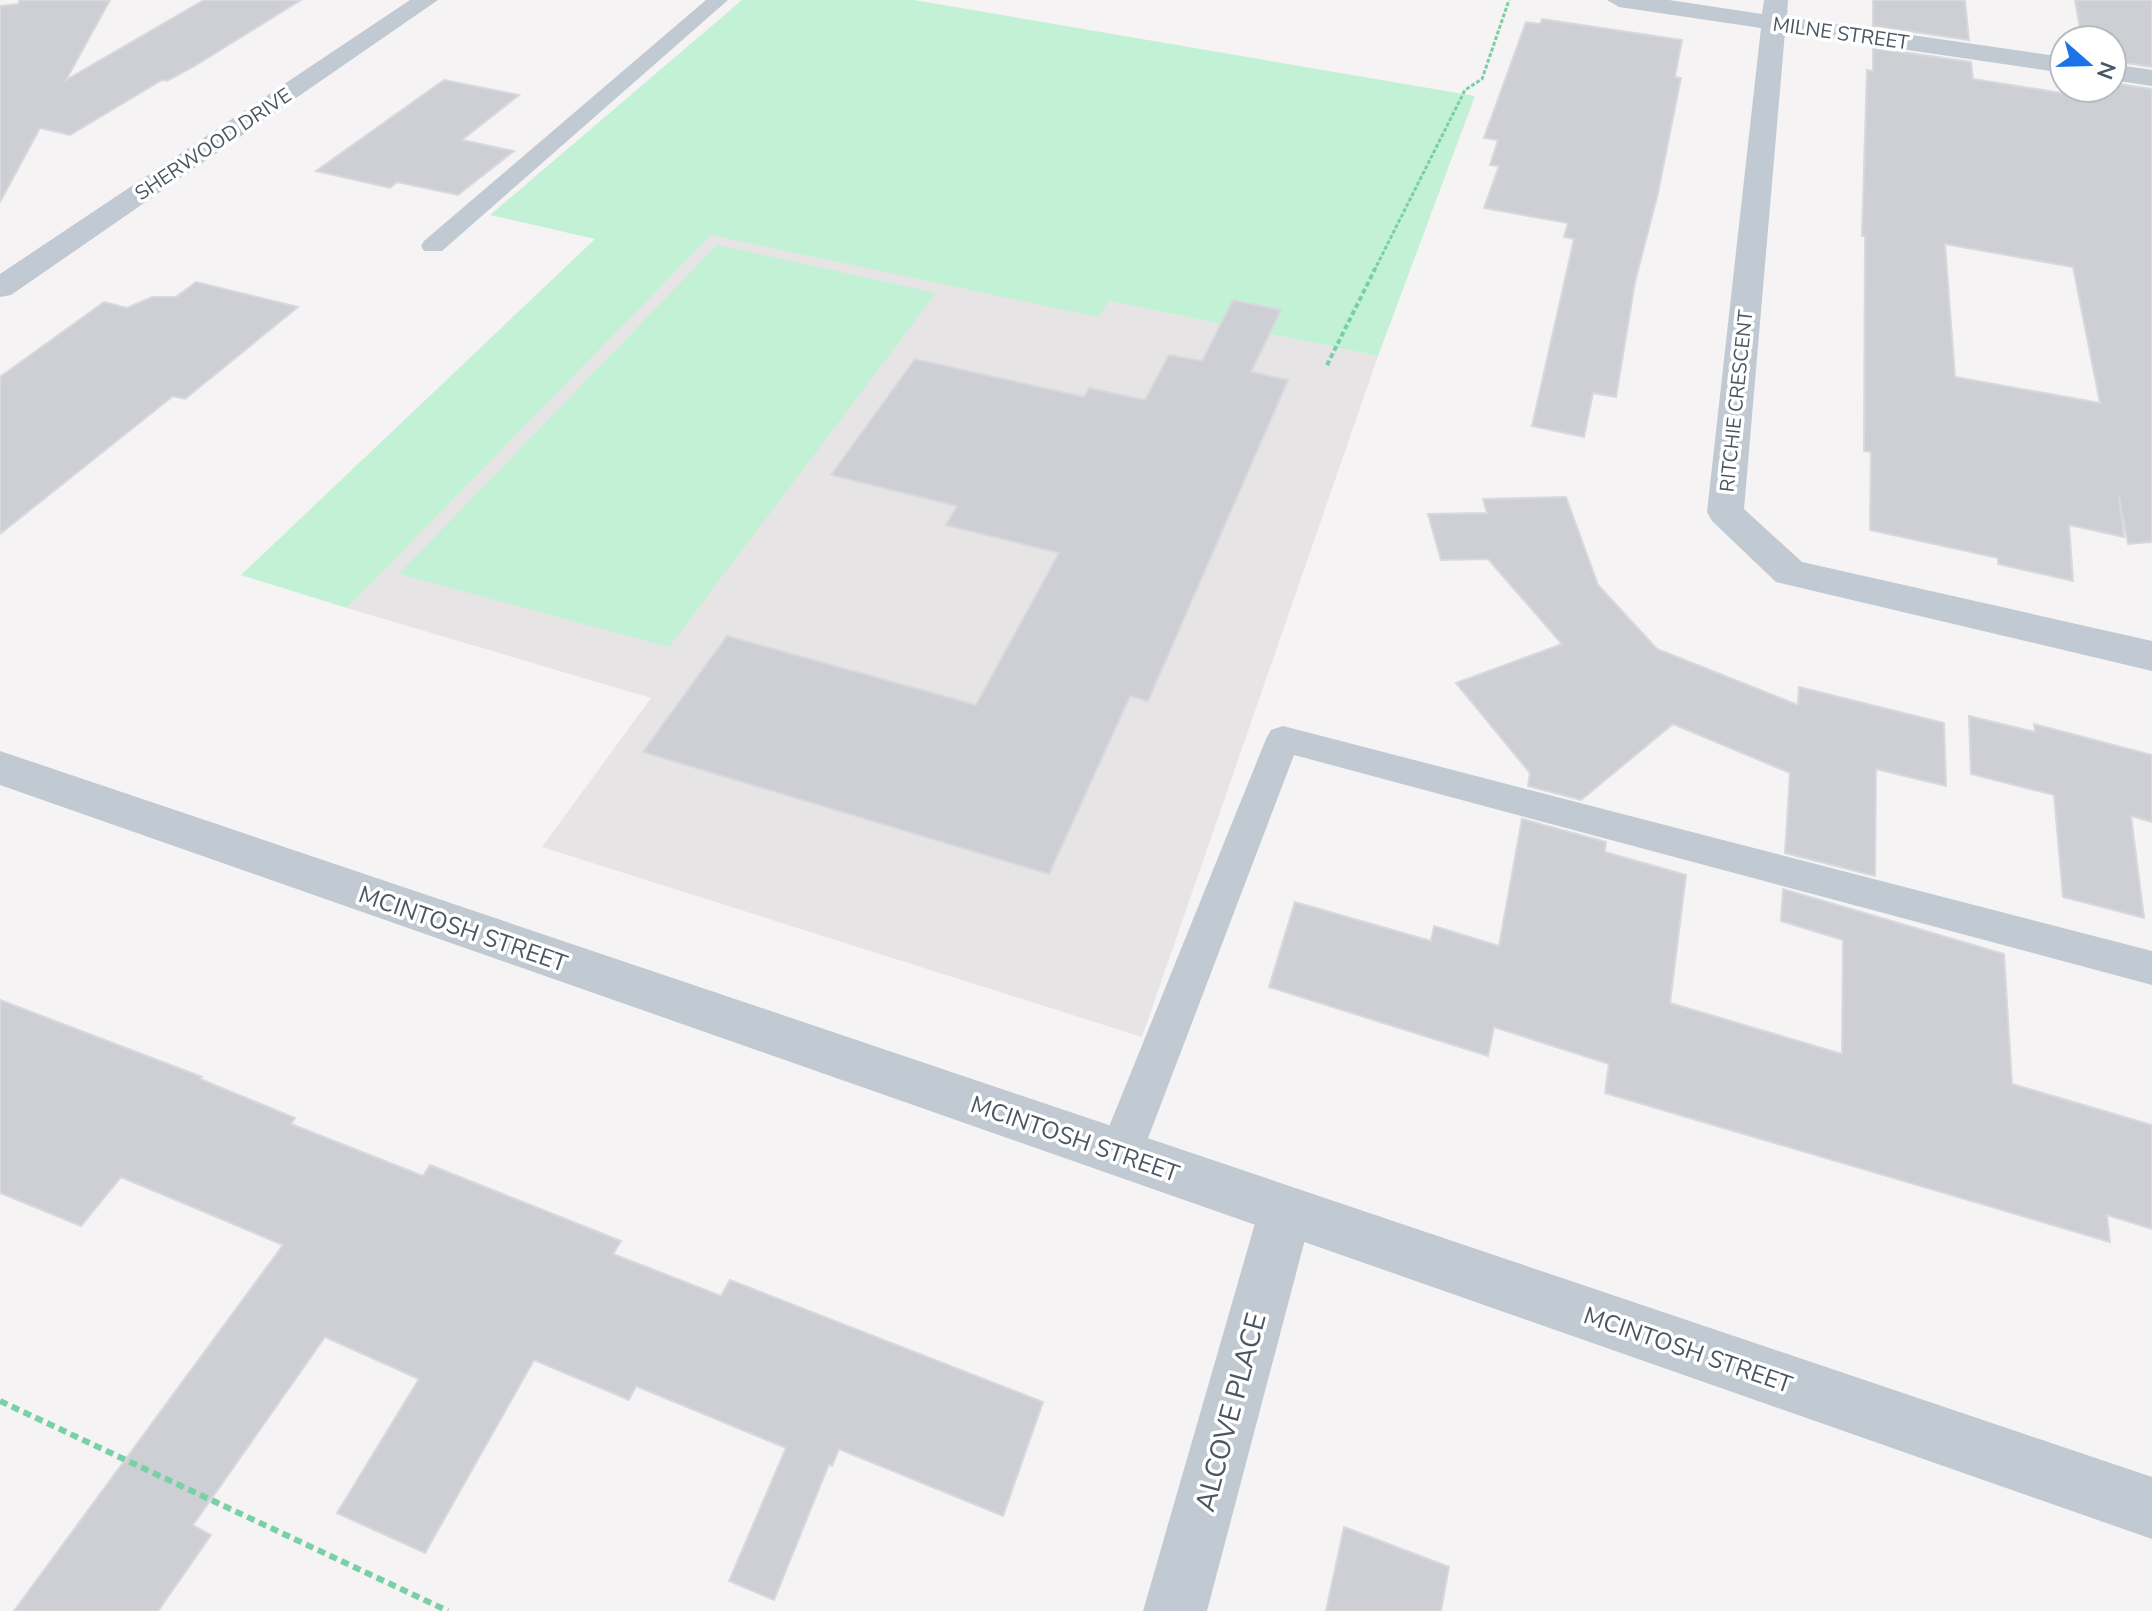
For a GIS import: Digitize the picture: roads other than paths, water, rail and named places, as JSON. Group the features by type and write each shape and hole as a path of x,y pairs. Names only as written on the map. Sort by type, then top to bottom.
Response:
{"street":[{"name":"SHERWOOD DRIVE","path":"0,288 426,0"},
{"name":"MILNE STREET","path":"1619,0 1774,12 2048,62"},
{"name":"RITCHIE CRESCENT","path":"1774,12 1725,512 1790,573 2152,656"},
{"path":"2128,74 2152,78"},
{"name":"MCINTOSH STREET","path":"0,768 1285,1213 2152,1508"},
{"name":"ALCOVE PLACE","path":"1175,1611 1285,1213"}],"lane":[{"path":"433,246 718,0"},
{"path":"1120,1154 1283,739 2152,968"}]}
